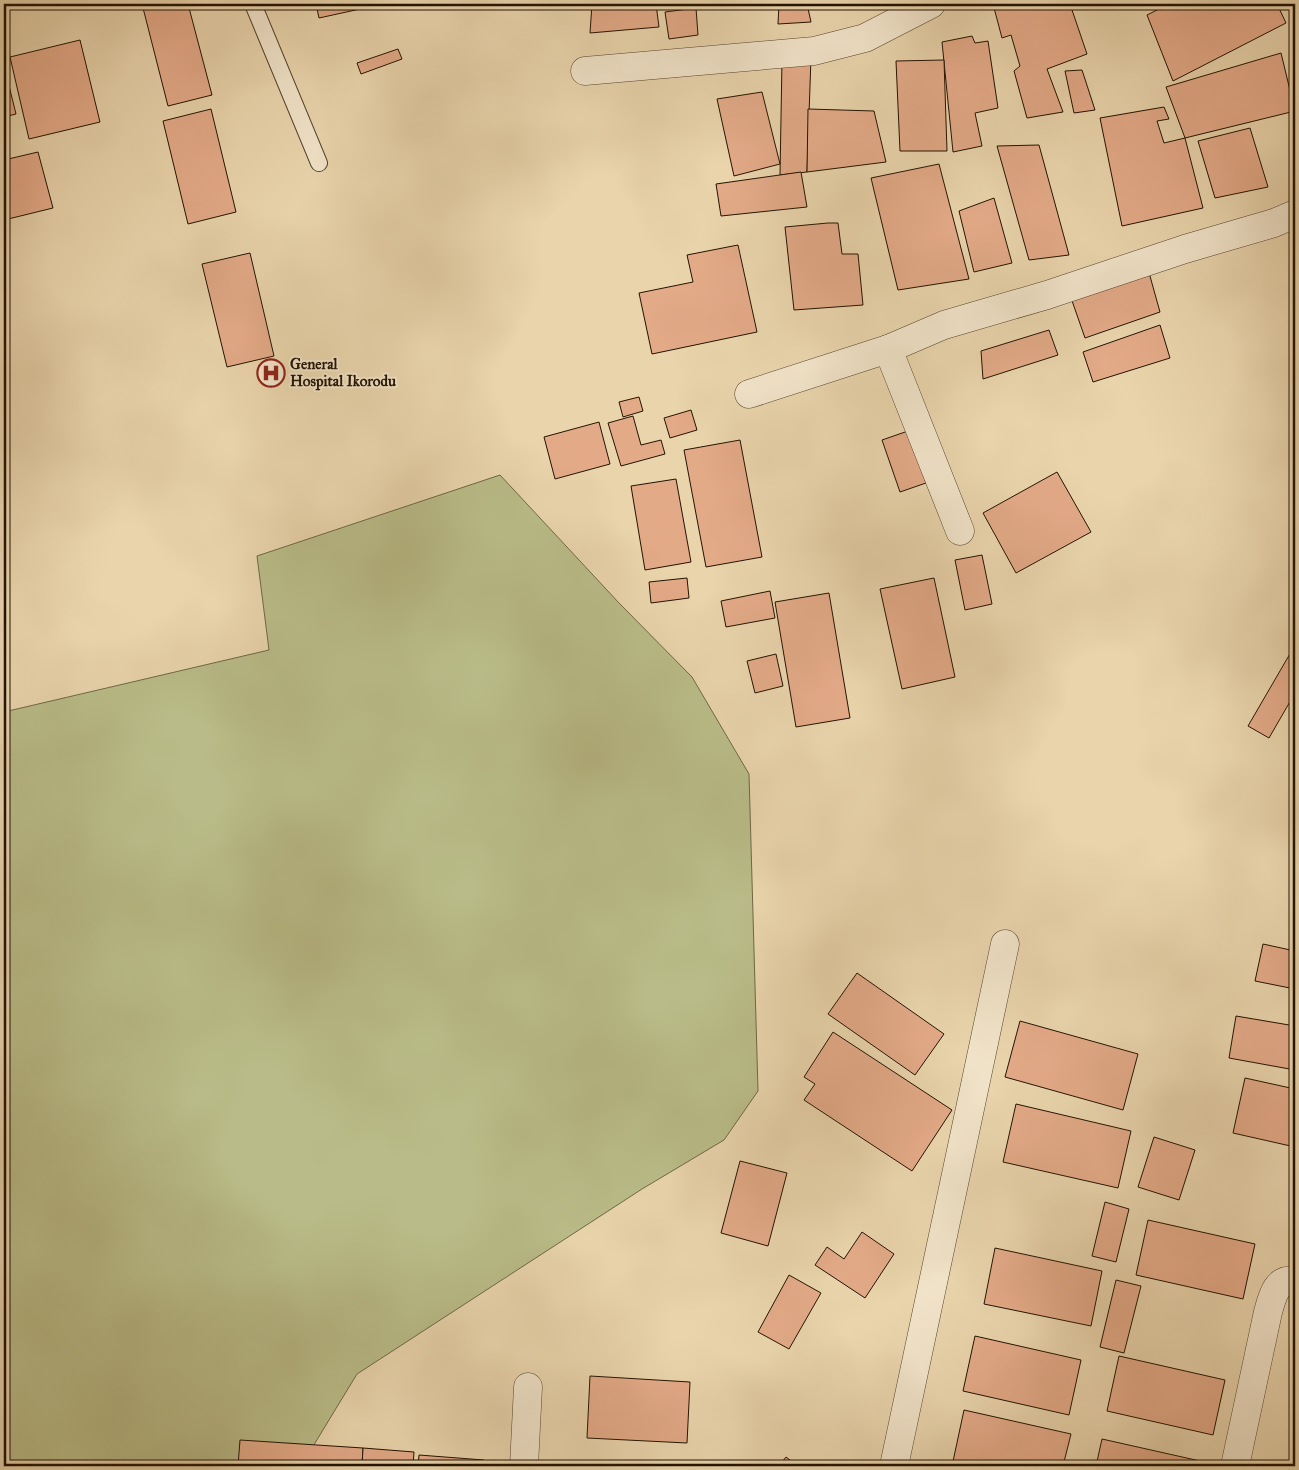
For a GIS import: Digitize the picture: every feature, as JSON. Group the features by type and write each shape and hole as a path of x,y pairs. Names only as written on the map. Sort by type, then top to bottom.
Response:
{"street":[{"path":"585,71 814,51 865,38 931,4"},
{"path":"749,394 888,349 944,325 1047,295 1274,223 1295,214"},
{"path":"888,349 960,531"},
{"path":"894,1466 1005,944"},
{"path":"1234,1466 1266,1321 1275,1290 1282,1283 1295,1281"},
{"path":"524,1466 528,1387"}],"lane":[{"path":"252,4 319,163"}],"green space":[{"path":"500,475 619,603 692,677 749,774 758,1091 724,1140 642,1189 357,1374 301,1466 4,1466 4,712 269,650 257,556"}],"building":[{"path":"142,4 188,4 212,95 168,106"},
{"path":"316,4 383,4 319,18"},
{"path":"592,4 656,4 659,27 590,33"},
{"path":"779,4 807,4 811,22 778,24"},
{"path":"993,4 1070,4 1087,54 1047,69 1063,112 1027,118 1014,71 1020,66 1011,35 1002,38"},
{"path":"1169,4 1277,4 1286,23 1173,81 1147,15"},
{"path":"696,8 698,35 669,39 665,12"},
{"path":"972,36 975,43 988,41 998,108 975,113 982,146 953,152 942,42"},
{"path":"80,40 100,122 29,139 10,57"},
{"path":"398,49 402,59 361,74 357,63"},
{"path":"1281,53 1295,111 1185,138 1166,87"},
{"path":"811,57 807,172 780,175 782,60"},
{"path":"944,60 947,151 900,151 896,61"},
{"path":"4,66 16,114 4,117"},
{"path":"1082,70 1095,110 1074,113 1065,71"},
{"path":"762,92 780,164 734,176 717,99"},
{"path":"1164,107 1169,119 1157,121 1164,143 1185,138 1203,208 1122,226 1100,118"},
{"path":"211,109 236,212 188,224 163,121"},
{"path":"808,109 874,111 886,162 807,172"},
{"path":"1250,128 1268,187 1215,198 1198,141"},
{"path":"1039,145 1069,255 1029,260 997,146"},
{"path":"38,152 53,208 4,220 4,160"},
{"path":"939,164 969,279 898,290 871,178"},
{"path":"801,172 807,207 721,216 716,184"},
{"path":"994,198 1012,263 974,272 959,211"},
{"path":"838,223 842,254 858,254 863,305 794,310 785,227"},
{"path":"738,245 757,332 652,354 639,293 693,282 687,255"},
{"path":"250,253 274,356 227,367 202,264"},
{"path":"1148,269 1160,312 1085,338 1070,295"},
{"path":"1160,325 1170,358 1093,382 1083,352"},
{"path":"1049,330 1058,355 983,379 981,351"},
{"path":"639,397 643,411 623,417 619,402"},
{"path":"691,410 697,430 670,438 664,418"},
{"path":"633,416 641,445 661,440 665,454 621,466 608,423"},
{"path":"599,422 610,464 555,479 544,437"},
{"path":"908,431 926,483 900,492 882,440"},
{"path":"740,440 762,557 706,567 684,450"},
{"path":"1057,472 1091,532 1016,573 983,513"},
{"path":"676,479 691,562 645,570 631,486"},
{"path":"982,555 992,604 965,610 955,560"},
{"path":"687,578 689,598 651,603 649,582"},
{"path":"934,578 955,677 902,689 880,589"},
{"path":"770,591 775,618 726,627 721,601"},
{"path":"829,593 850,718 796,727 775,602"},
{"path":"1291,652 1295,655 1295,693 1269,738 1248,726"},
{"path":"776,654 783,686 755,693 747,661"},
{"path":"1263,944 1295,951 1295,989 1255,981"},
{"path":"857,973 944,1034 915,1075 828,1014"},
{"path":"1236,1016 1295,1026 1295,1070 1229,1058"},
{"path":"1020,1021 1138,1054 1123,1110 1005,1077"},
{"path":"833,1032 952,1110 912,1171 804,1100 815,1084 804,1077"},
{"path":"1245,1078 1295,1089 1295,1147 1233,1133"},
{"path":"1016,1104 1131,1131 1118,1188 1003,1162"},
{"path":"1154,1137 1195,1150 1179,1200 1138,1187"},
{"path":"740,1161 787,1173 768,1246 721,1233"},
{"path":"1105,1202 1129,1209 1116,1262 1092,1256"},
{"path":"1148,1220 1255,1244 1243,1299 1136,1275"},
{"path":"862,1232 894,1254 865,1298 815,1265 827,1247 844,1259"},
{"path":"995,1248 1102,1271 1091,1326 984,1304"},
{"path":"789,1275 821,1293 789,1349 758,1332"},
{"path":"1116,1280 1141,1286 1124,1353 1100,1347"},
{"path":"975,1336 1081,1360 1069,1415 963,1391"},
{"path":"1119,1356 1225,1380 1213,1435 1107,1411"},
{"path":"590,1376 690,1382 687,1443 587,1438"},
{"path":"964,1410 1071,1434 1063,1466 952,1466"},
{"path":"1102,1439 1209,1463 1208,1466 1096,1466"},
{"path":"240,1440 363,1448 362,1466 238,1466"},
{"path":"363,1448 414,1452 413,1466 362,1466"},
{"path":"419,1455 484,1460 483,1466 418,1466"},
{"path":"786,1457 798,1466 779,1466"}],"place":[{"name":"General Hospital Ikorodu","path":"271,373"}]}
